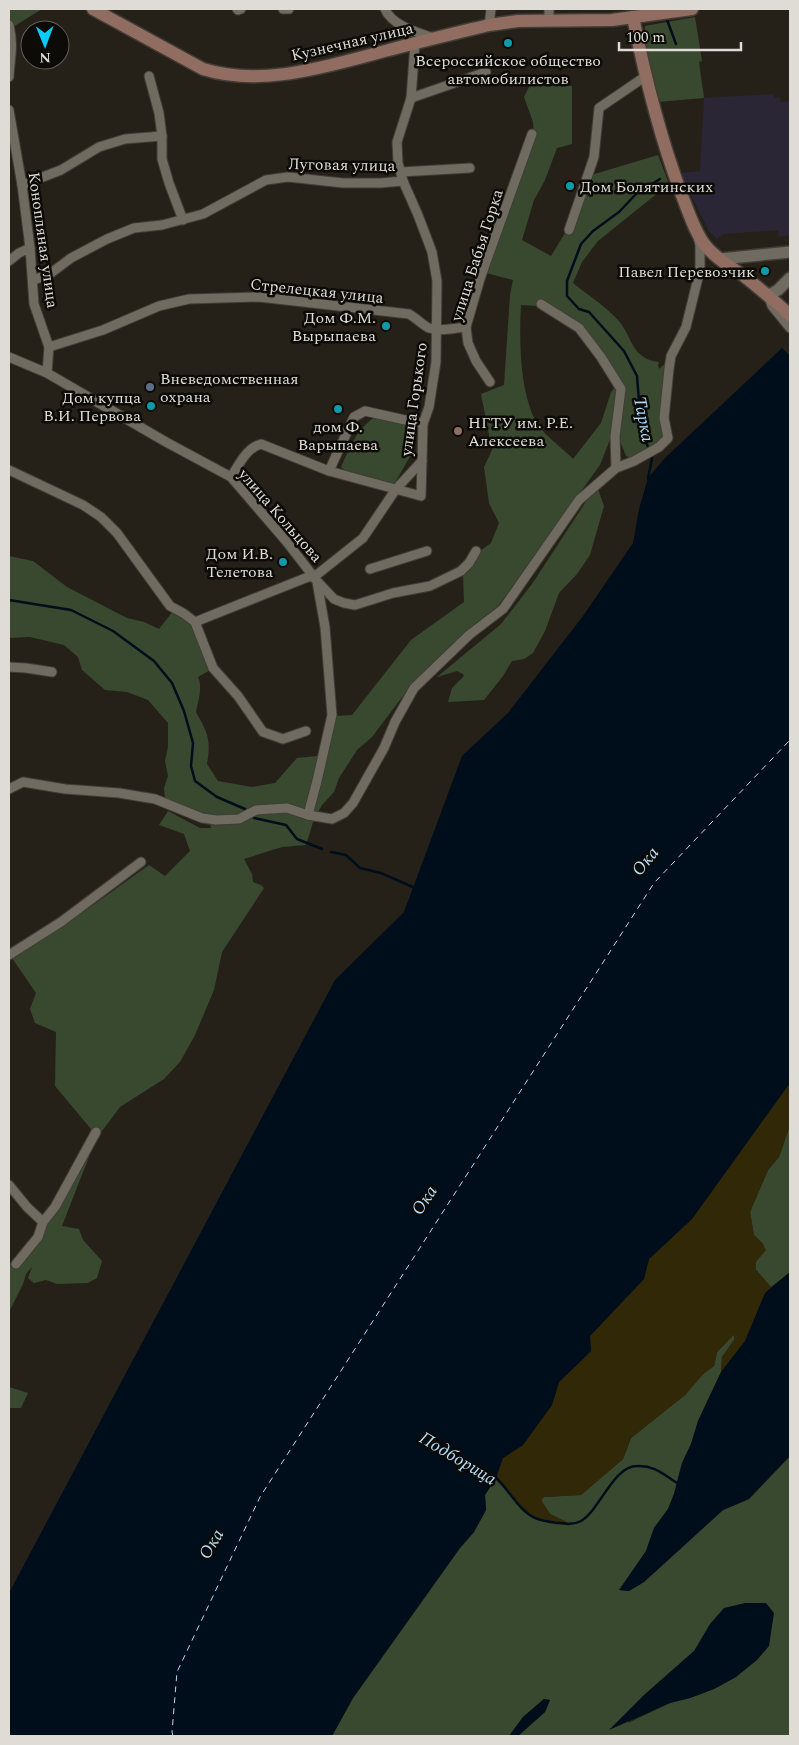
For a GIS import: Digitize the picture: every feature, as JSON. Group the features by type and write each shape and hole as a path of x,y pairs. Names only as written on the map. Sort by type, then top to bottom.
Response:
{"main road":[{"name":"Кузнечная улица","path":"93,9 203,69 222,75 241,77 304,70 489,25 549,14 612,20 692,9"},
{"path":"633,17 666,153 694,224 706,246 720,259 769,295 790,315"}],"street":[{"path":"237,9 241,9"},
{"path":"283,9 289,9"},
{"path":"385,9 394,21 434,38"},
{"path":"489,25 491,9"},
{"path":"9,25 12,39 9,77"},
{"name":"улица Горького","path":"316,579 363,538 396,489 422,460 423,424 434,379 436,362 437,281 432,252 402,176 398,162 397,142 411,98 415,43"},
{"path":"411,98 486,72"},
{"path":"149,76 159,113 162,159 182,220"},
{"path":"569,230 594,157 599,108 646,76"},
{"name":"Конопляная улица","path":"9,110 22,185 34,280 34,304 49,347 47,373"},
{"name":"улица Бабья Горка","path":"490,382 476,361 468,343 466,327 480,279 532,134"},
{"path":"22,185 61,170 99,147 125,139 162,136"},
{"name":"Луговая улица","path":"34,280 51,273 71,258 107,239 134,228 162,225 204,214 266,180 288,177 343,183 382,183 402,176 470,168"},
{"path":"9,789 23,782 65,789 119,793 155,799 202,818 216,820 239,819 256,810 287,808 308,815 332,819 344,813 353,803 384,748 395,722 414,688 469,635 503,609 579,500 616,468 659,447 668,438 664,418 671,356 686,328 700,270 700,244 694,224"},
{"path":"9,261 19,253 30,248"},
{"path":"720,259 790,252"},
{"path":"790,278 778,290 769,295 772,306 790,328"},
{"name":"Стрелецкая улица","path":"49,347 103,330 159,306 189,299 259,297 409,314 418,318 428,328 437,329"},
{"path":"541,304 579,328 601,357 621,389 615,436 616,468"},
{"path":"437,329 466,327"},
{"name":"улица Кольцова","path":"9,357 47,373 166,442 231,477 334,599 355,605 430,586 461,572 476,551"},
{"path":"329,471 354,417 365,410 423,424"},
{"path":"231,477 247,453 261,444 329,471 421,496 422,460"},
{"path":"9,470 83,505 118,532 170,606 195,622 213,668 238,696 263,732 283,739 306,731"},
{"path":"370,569 428,552"},
{"path":"195,622 308,577 316,579"},
{"name":"улица Кольцова","path":"308,815 318,781 332,715 326,627 316,579"},
{"path":"9,667 52,672"},
{"path":"9,955 61,922 141,862"},
{"path":"16,1264 38,1237 42,1222 55,1207 96,1132"},
{"path":"9,1185 42,1222"}],"shaded area":[{"path":"774,94 774,98 780,97 781,102 790,101 790,235 779,237 778,230 723,234 717,239 709,231 680,173 700,171 704,98"}],"green space":[{"path":"9,9 42,9 24,20 20,20 20,23 13,27 9,18"},
{"path":"695,17 702,61 699,62 704,98 658,102 646,55 645,26"},
{"path":"530,85 572,86 572,144 557,148 545,180 534,200 522,240 551,256 565,233 570,234 588,176 658,155 669,184 598,241 582,262 573,283 618,320 643,357 659,362 659,369 667,362 660,426 664,437 656,445 634,459 626,456 618,436 622,384 581,325 538,306 521,305 522,370 529,404 534,418 542,430 573,459 601,423 611,392 615,387 618,393 611,437 600,465 498,606 450,646 415,680 372,737 357,750 339,778 334,792 322,805 314,819 306,845 282,847 244,859 252,874 253,882 264,888 222,952 214,990 195,1035 180,1062 164,1079 120,1107 96,1139 62,1226 79,1229 83,1240 102,1261 97,1278 88,1283 57,1284 46,1280 34,1283 28,1278 32,1267 26,1274 9,1312 9,1264 41,1240 47,1225 96,1135 55,1086 56,1032 35,1023 30,1009 36,993 12,958 79,915 149,865 165,876 190,851 184,834 159,825 168,811 200,828 211,828 209,820 189,808 165,798 164,788 168,776 165,761 168,747 168,723 148,700 127,692 105,690 82,670 78,657 64,645 30,637 9,638 9,556 33,561 67,587 127,618 144,622 159,629 174,610 193,623 212,669 198,677 200,690 196,712 208,737 207,764 218,781 252,787 275,783 297,758 326,755 335,716 352,715 411,640 464,602 463,574 480,551 491,543 499,523 489,503 484,467 492,450 481,394 504,385 510,295 513,280 486,273 534,135 533,122 524,97"},
{"path":"375,417 404,421 412,453 393,486 353,477 341,467 363,427"},
{"path":"598,489 604,506 590,555 577,574 559,593 545,631 533,653 524,659 512,661 484,700 448,702 452,688 464,676 457,671 437,677 501,624 532,584 587,500"},
{"path":"790,1125 790,1272 771,1287 756,1270 756,1262 763,1244 754,1235 750,1212 768,1170 779,1157"},
{"path":"734,1334 734,1340 722,1357 721,1372 698,1421 691,1444 682,1463 668,1509 654,1528 646,1551 620,1590 629,1591 644,1582 723,1510 749,1499 790,1456 790,1736 518,1736 545,1712 550,1700 544,1699 523,1717 509,1736 332,1736 353,1698 460,1548 474,1532 486,1510 485,1495 496,1478 508,1489 524,1510 569,1524 550,1514 541,1500 544,1497 581,1495 623,1459 631,1438 685,1395 703,1374 714,1366 717,1352","holes":["694,1651 736,1677 714,1689 670,1703 628,1723 643,1696"]},
{"path":"9,1387 28,1393 21,1408 9,1408"}],"sand":[{"path":"790,1083 790,1125 779,1157 768,1170 750,1212 754,1235 766,1250 756,1262 756,1270 771,1287 765,1294 745,1341 721,1372 722,1357 734,1340 734,1335 717,1352 714,1366 703,1374 685,1395 631,1438 623,1459 581,1495 543,1497 541,1500 550,1514 571,1524 536,1518 524,1510 508,1489 496,1478 503,1458 523,1445 552,1405 559,1382 591,1352 590,1336 644,1279 649,1259 692,1219"}],"water":[{"name":"Ока","path":"782,348 790,356 790,1083 692,1219 649,1259 644,1279 590,1336 591,1351 559,1382 552,1405 523,1445 503,1458 496,1478 485,1495 486,1510 474,1532 460,1548 353,1698 332,1736 9,1736 9,1593 335,980 404,912 462,756 508,713 583,616 633,543 639,509 648,478 665,458"},
{"path":"790,1272 790,1456 749,1499 723,1510 644,1582 629,1591 619,1590 646,1551 654,1528 668,1509 682,1463 691,1444 698,1421 721,1372 745,1341 765,1293"},
{"path":"745,1603 766,1603 774,1613 769,1646 757,1660 736,1677 714,1689 670,1703 609,1730 643,1696 694,1651 710,1624 724,1608"},
{"path":"544,1699 550,1700 545,1712 518,1736 509,1736 523,1717"}],"waterway":[{"name":"Тарка","path":"666,17 676,44"},
{"name":"Тарка","path":"649,450 641,427 637,376 624,351 589,312 579,309 567,296 567,281 581,244 593,231 619,212 636,194 660,179"},
{"name":"Тарка","path":"649,480 651,455"},
{"path":"9,600 71,610 113,631 154,661 172,683 184,711 193,743 191,766 195,781 217,797 245,809"},
{"path":"254,818 286,825 297,839 322,849"},
{"path":"331,852 346,855 360,868 381,873 415,888"},
{"name":"Подборица","path":"495,1477 519,1505 535,1518 567,1524 581,1521 588,1515 614,1481 628,1468 637,1466 649,1467 679,1484"}],"ferry route":[{"path":"173,1736 177,1672 260,1497 654,883 790,740"}],"place":[{"name":"Всероссийское общество автомобилистов","path":"508,43"},
{"name":"Дом Болятинских","path":"570,186"},
{"name":"Павел Перевозчик","path":"765,271"},
{"name":"Дом Ф.М. Вырыпаева","path":"386,326"},
{"name":"Вневедомственная охрана","path":"150,387"},
{"name":"Дом купца В.И. Первова","path":"151,406"},
{"name":"дом Ф. Варыпаева","path":"338,409"},
{"name":"НГТУ им. Р.Е. Алексеева","path":"458,431"},
{"name":"Дом И.В. Телетова","path":"283,562"}]}
